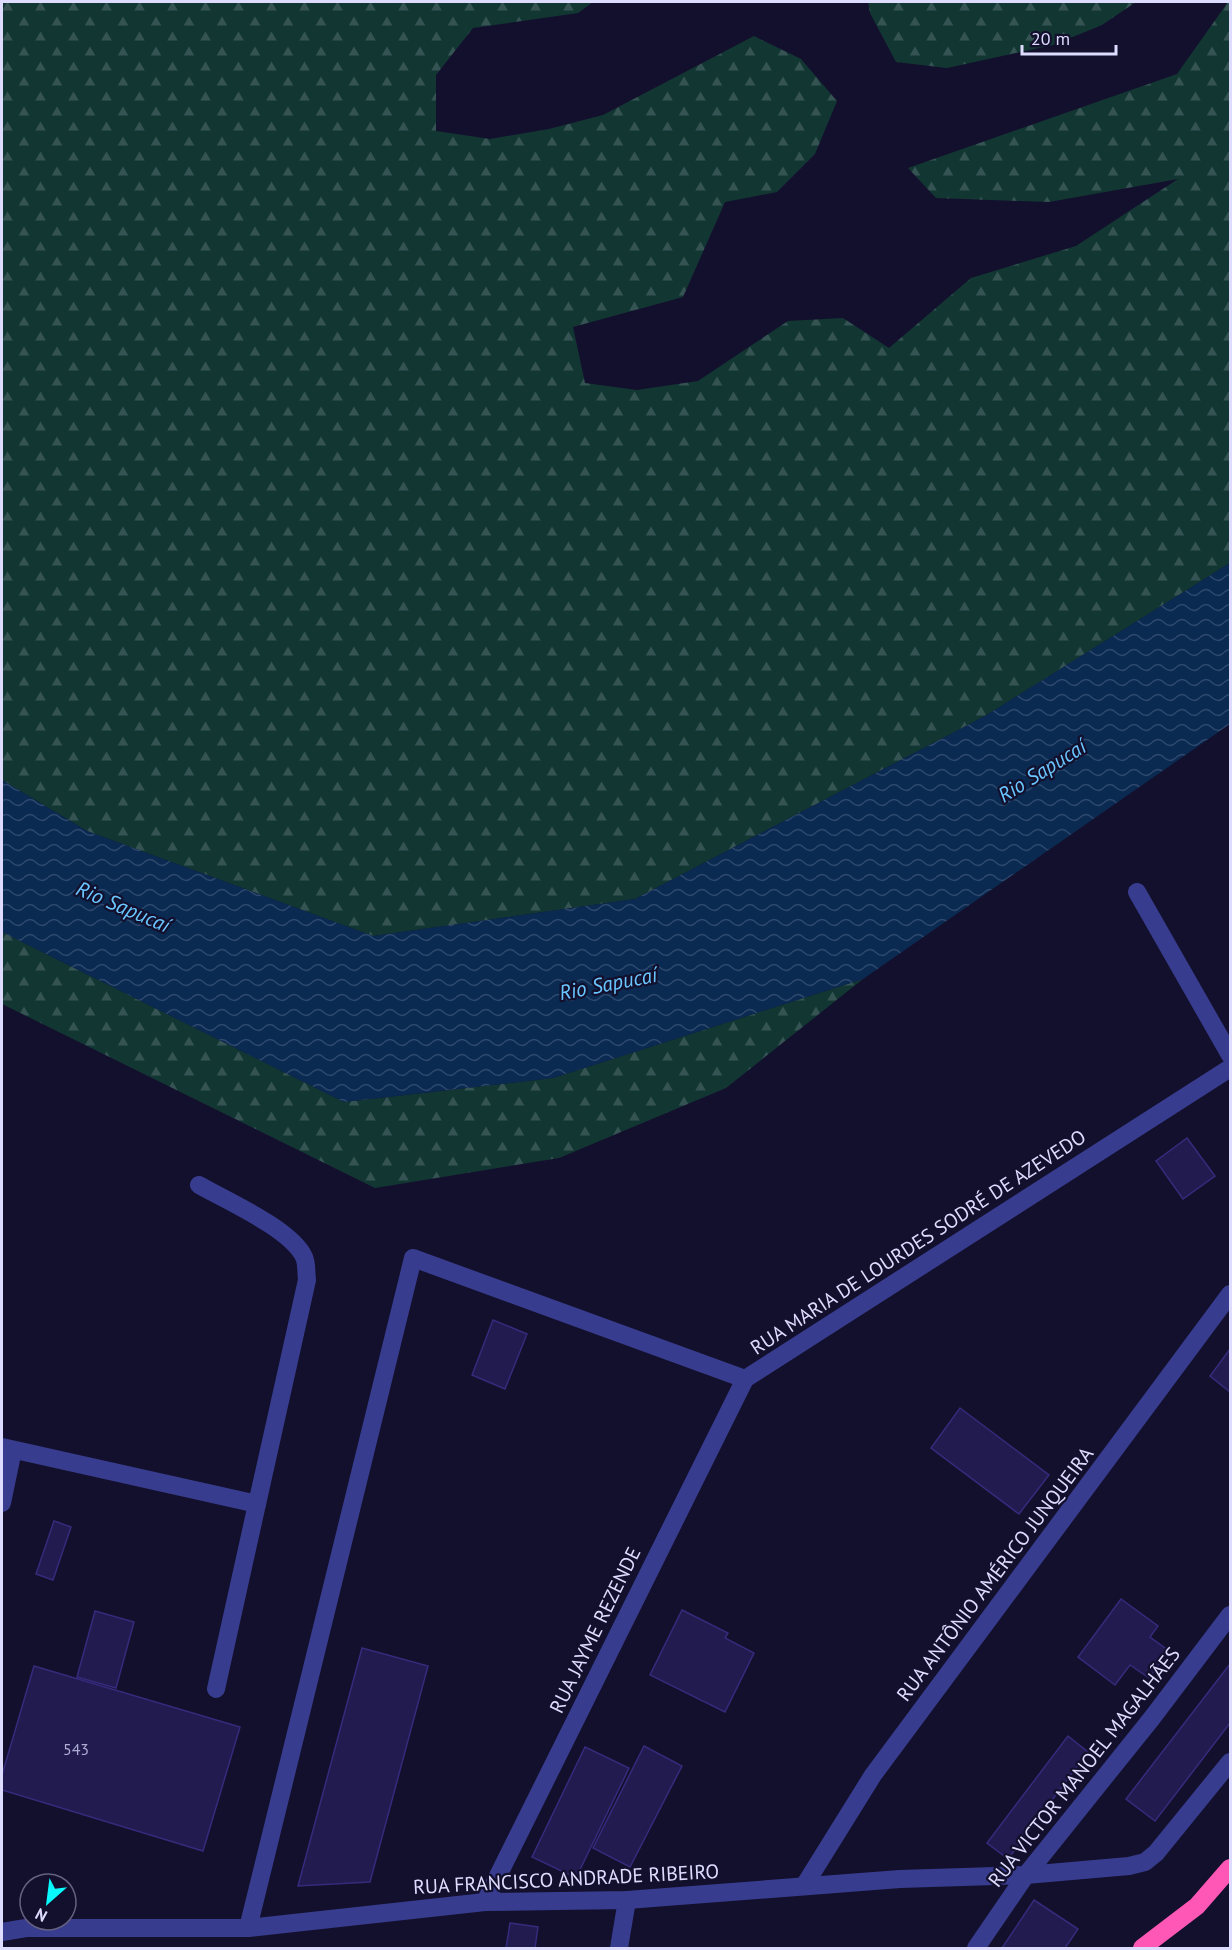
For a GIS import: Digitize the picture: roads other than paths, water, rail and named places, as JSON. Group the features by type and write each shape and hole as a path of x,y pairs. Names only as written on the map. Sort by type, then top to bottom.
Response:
{"highway":[{"path":"1163,1948 1230,1868"},
{"path":"1142,1948 1197,1905"}],"street":[{"path":"1137,892 1230,1055"},
{"name":"RUA MARIA DE LOURDES SODRÉ DE AZEVEDO","path":"248,1928 413,1258 746,1379 1230,1068"},
{"path":"199,1185 276,1229 295,1244 305,1258 307,1280 216,1689"},
{"name":"RUA ANTÔNIO AMÉRICO JUNQUEIRA","path":"804,1886 873,1775 1230,1294"},
{"name":"RUA JAYME REZENDE","path":"485,1902 746,1379"},
{"path":"2,1503 8,1448 257,1504"},
{"name":"RUA VICTOR MANOEL MAGALHÃES","path":"976,1948 1026,1875 1152,1718 1230,1615"},
{"name":"RUA FRANCISCO ANDRADE RIBEIRO","path":"2,1932 26,1928 248,1928 485,1902 627,1900 900,1879 1026,1875 1129,1866 1145,1862 1156,1853 1230,1762"},
{"path":"619,1948 627,1900"}],"water":[{"name":"Rio Sapucaí","path":"1230,563 1230,724 863,979 553,1078 344,1102 2,932 2,780 87,831 373,936 635,899 985,716"}]}
